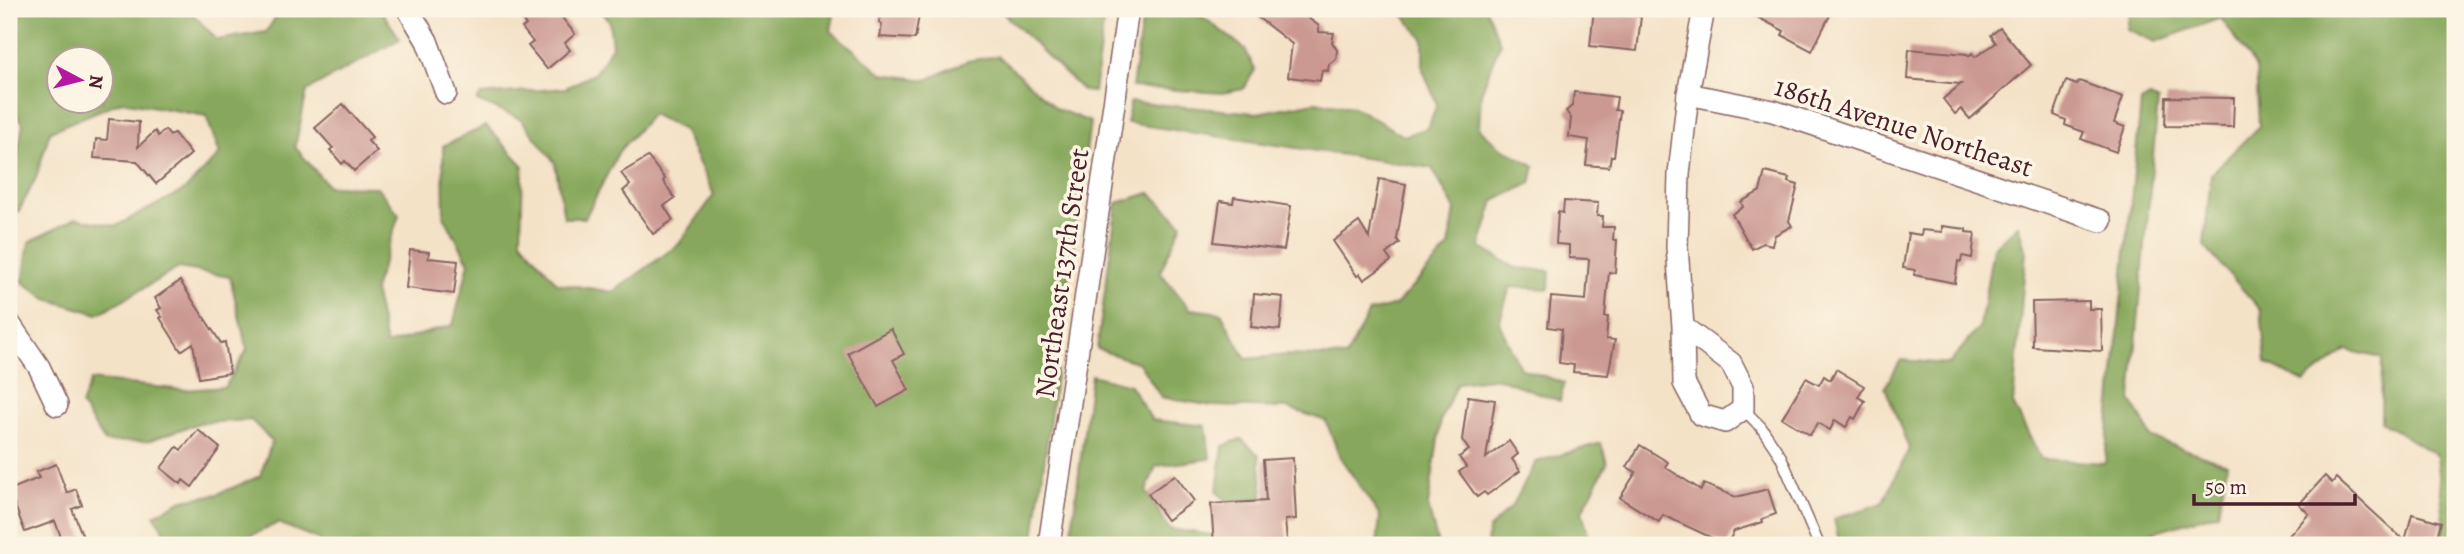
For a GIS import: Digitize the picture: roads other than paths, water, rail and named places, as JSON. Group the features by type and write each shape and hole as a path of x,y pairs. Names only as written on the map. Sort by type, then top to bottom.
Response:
{"street":[{"path":"408,9 427,41 446,93"},
{"name":"Northeast 137th Street","path":"1049,545 1128,9"},
{"path":"1683,327 1731,363 1743,387 1742,409 1725,422 1700,415 1684,383 1677,247 1679,174 1688,94 1704,9"},
{"name":"186th Avenue Northeast","path":"1688,94 1773,111 2101,221"},
{"path":"9,323 39,367 57,405"}],"lane":[{"path":"1742,409 1761,427 1781,457 1819,545"}]}
